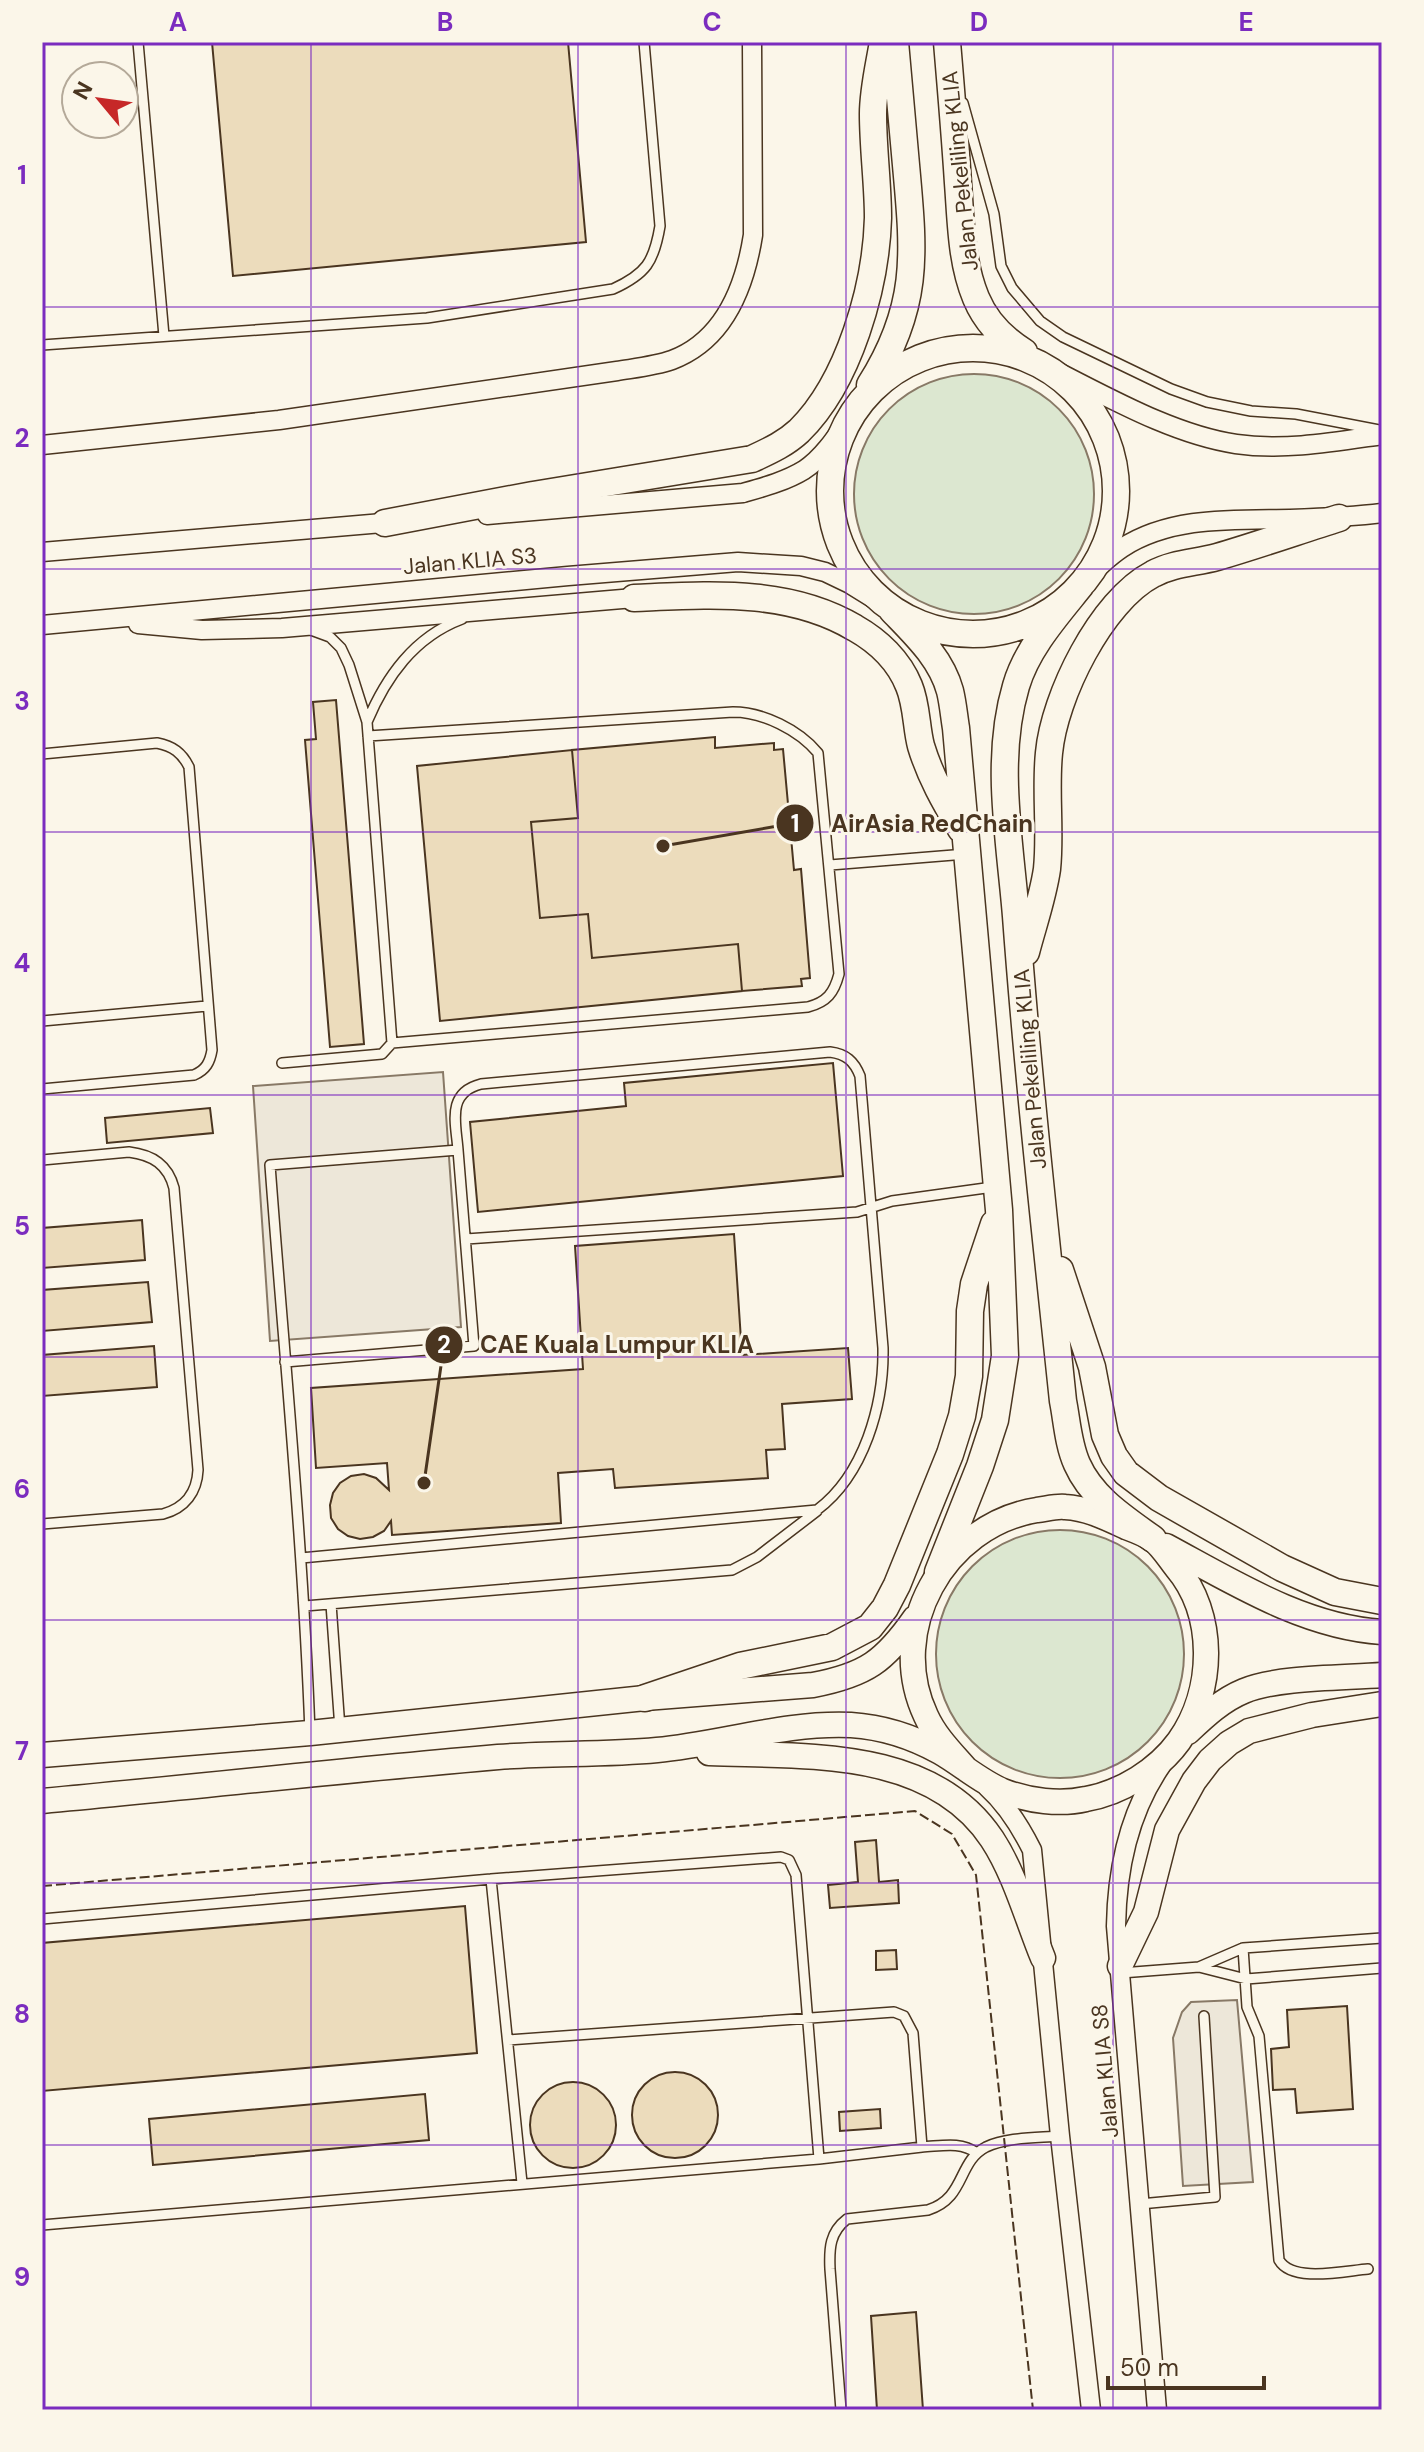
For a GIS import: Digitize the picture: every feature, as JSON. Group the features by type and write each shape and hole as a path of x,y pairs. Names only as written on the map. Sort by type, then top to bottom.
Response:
{"main road":[{"path":"385,523 752,459 775,449 798,432 816,410 846,357 869,288 878,217 873,112 883,42"},
{"name":"Jalan Pekeliling KLIA","path":"895,42 913,255 905,311 894,342 836,447 829,494 837,540 857,579 892,610 939,663 950,690 956,728 998,1198 1005,1323 1002,1385 995,1420 938,1572"},
{"name":"Jalan Pekeliling KLIA","path":"948,46 963,243 977,301 991,324 1011,344 1077,391 1101,425 1114,466 1115,508 1104,549 1081,585 1049,625 1017,684 1008,720 1005,779 1044,1221 1070,1440 1076,1463 1089,1485 1106,1505 1153,1539"},
{"name":"Jalan Pekeliling KLIA","path":"858,405 891,373 911,361 944,350 978,347 1012,352 1044,365"},
{"path":"1020,976 1046,874 1049,754 1055,719 1080,659 1101,625 1124,598 1150,575 1339,518"},
{"name":"Jalan Pekeliling KLIA","path":"892,610 929,628 970,635 1012,629 1050,612 1081,585"},
{"path":"634,598 713,595 782,601 820,610 864,633 882,647 909,686 930,772 965,845"},
{"path":"645,1698 740,1666 832,1647 870,1627 885,1608 950,1454 962,1416 969,1376 970,1311 974,1284 998,1198"},
{"path":"1044,1221 1092,1367 1105,1435 1126,1473 1159,1498 1282,1568 1335,1592 1382,1601"}],"street":[{"path":"42,445 279,420 629,369 669,361 686,354 720,325 730,310 751,252 754,129 752,42"},
{"path":"1044,365 1168,424 1235,444 1307,445 1382,433"},
{"name":"Jalan KLIA S3","path":"42,552 743,493 778,483 806,469 829,446 858,405"},
{"path":"1081,585 1124,546 1156,532 1191,523 1339,518 1382,513"},
{"name":"Jalan KLIA S3","path":"42,625 738,562 801,566 825,572 892,610"},
{"path":"90,620 202,630 282,628 634,598"},
{"name":"Jalan Pekeliling KLIA","path":"1382,1632 1306,1616 1098,1513 1063,1506 1015,1514 971,1537 938,1572 919,1613 913,1652 917,1691 927,1718 945,1746 965,1768 1002,1791 1043,1802 1086,1800 1126,1786 1150,1770 1223,1702 1245,1690 1275,1684 1382,1675"},
{"name":"Jalan Pekeliling KLIA","path":"1153,1539 1190,1583 1204,1621 1206,1671 1196,1708 1179,1741"},
{"path":"42,1755 813,1685 837,1681 876,1663 896,1646 919,1613"},
{"path":"1120,1969 1146,1912 1167,1830 1194,1781 1210,1760 1249,1731 1312,1715 1382,1704"},
{"path":"657,1750 808,1726 853,1725 887,1730 913,1739 965,1768 1000,1799 1019,1824 1032,1850 1091,2410"},
{"name":"Jalan KLIA S8","path":"1157,2410 1116,1926 1117,1887 1138,1805 1179,1741"},
{"path":"42,1801 503,1757 657,1750 844,1759 904,1773 933,1786 958,1802 975,1818 992,1839 1006,1866 1043,1958"}],"lane":[{"path":"138,42 164,336"},
{"path":"42,345 427,318 613,289 634,280 649,265 657,246 660,226 644,42"},
{"path":"948,46 994,214 1001,266 1012,288 1040,321 1076,343 1171,389 1207,402 1251,411 1296,414 1382,433"},
{"path":"367,722 390,675 428,637 447,625 497,609"},
{"path":"282,628 316,631 330,637 341,648 367,722 392,1043"},
{"path":"282,1063 382,1054 392,1043 793,1008 820,1004 830,997 836,987 839,974 818,753 800,736 750,712 368,736"},
{"path":"42,754 157,743 173,748 185,758 189,767 212,1050 211,1060 194,1075 42,1089"},
{"path":"830,865 965,845"},
{"path":"42,1021 207,1006"},
{"path":"285,1362 474,1346 455,1111 457,1102 471,1087 830,1052 841,1053 850,1059 860,1076 884,1366 869,1433 839,1489 757,1557 732,1570 305,1606"},
{"path":"310,1733 305,1606 270,1165 458,1150"},
{"path":"42,1160 129,1152 155,1159 165,1166 171,1176 198,1470 192,1493 174,1511 42,1524"},
{"path":"466,1239 857,1212 892,1201 998,1198"},
{"path":"301,1558 817,1510"},
{"path":"331,1604 341,1729"},
{"path":"42,1919 781,1857 789,1860 796,1875 819,2159"},
{"path":"491,1879 522,2183"},
{"path":"1199,1967 1243,1948 1382,1938"},
{"path":"1243,1948 1247,2007 1259,2036 1279,2260 1283,2267 1300,2274 1368,2269"},
{"path":"1120,1969 1199,1967 1246,1979 1382,1968"},
{"path":"508,2040 885,2011 904,2016 913,2033 922,2147"},
{"path":"1140,2204 1215,2197 1204,2016"},
{"path":"841,2410 829,2246 838,2226 847,2219 928,2210 939,2206 949,2199 977,2153 987,2147 1005,2141 1060,2136"},
{"path":"42,2225 819,2159 922,2147 959,2145 968,2146 977,2153"}],"green space":[{"path":"974,374 1020,383 1059,409 1085,448 1094,494 1085,540 1059,579 1020,605 974,614 928,605 889,579 863,540 854,494 863,448 889,409 928,383"},
{"path":"1060,1530 1084,1532 1108,1539 1148,1566 1175,1606 1182,1630 1182,1678 1175,1702 1148,1742 1108,1769 1084,1776 1060,1778 1036,1776 1012,1769 972,1742 945,1702 938,1678 936,1654 938,1630 945,1606 972,1566 1012,1539 1036,1532"}],"shaded area":[{"path":"443,1072 461,1327 270,1341 253,1086"},
{"path":"1237,2000 1253,2182 1183,2186 1173,2038 1182,2012 1191,2002"}],"building":[{"path":"212,42 568,42 586,242 233,276"},
{"path":"336,700 364,1044 330,1047 305,740 316,739 313,702"},
{"path":"715,737 715,748 774,743 774,750 783,749 794,870 801,869 810,978 801,979 802,986 742,991 738,944 592,958 588,914 540,918 531,822 578,818 572,750"},
{"path":"572,750 578,818 531,822 540,918 588,914 592,958 738,944 742,991 440,1021 417,766"},
{"path":"833,1063 843,1176 478,1212 470,1122 626,1106 624,1083"},
{"path":"210,1108 213,1133 107,1143 105,1118"},
{"path":"142,1220 145,1260 42,1268 42,1228"},
{"path":"734,1234 742,1355 848,1348 852,1399 782,1404 785,1449 766,1450 768,1478 615,1488 613,1469 558,1473 561,1523 392,1535 391,1521 384,1531 360,1539 338,1529 331,1518 330,1505 340,1483 351,1476 364,1474 376,1478 389,1490 387,1463 316,1468 311,1388 583,1369 575,1246"},
{"path":"148,1282 152,1322 42,1331 42,1290"},
{"path":"154,1346 157,1387 42,1396 42,1355"},
{"path":"876,1840 879,1882 898,1880 899,1903 830,1908 828,1885 858,1882 855,1842"},
{"path":"465,1906 477,2053 42,2091 42,1943"},
{"path":"896,1950 897,1969 876,1970 876,1951"},
{"path":"1347,2006 1353,2109 1297,2113 1295,2089 1273,2090 1271,2049 1289,2047 1287,2010"},
{"path":"675,2072 691,2076 705,2085 714,2099 718,2115 714,2131 705,2145 691,2154 675,2158 659,2154 645,2145 636,2131 632,2115 636,2099 645,2085 659,2076"},
{"path":"573,2082 589,2086 603,2095 612,2109 616,2125 612,2141 603,2155 589,2164 573,2168 557,2164 543,2155 534,2141 530,2125 534,2109 543,2095 557,2086"},
{"path":"425,2094 429,2140 153,2165 149,2119"},
{"path":"880,2109 881,2128 840,2131 839,2112"},
{"path":"916,2312 923,2410 877,2410 871,2316"}],"fence":[{"path":"42,1886 915,1811 952,1834 976,1875 1033,2410"}],"place":[{"name":"AirAsia RedChain","path":"663,846"},
{"name":"CAE Kuala Lumpur KLIA","path":"424,1483"}]}
